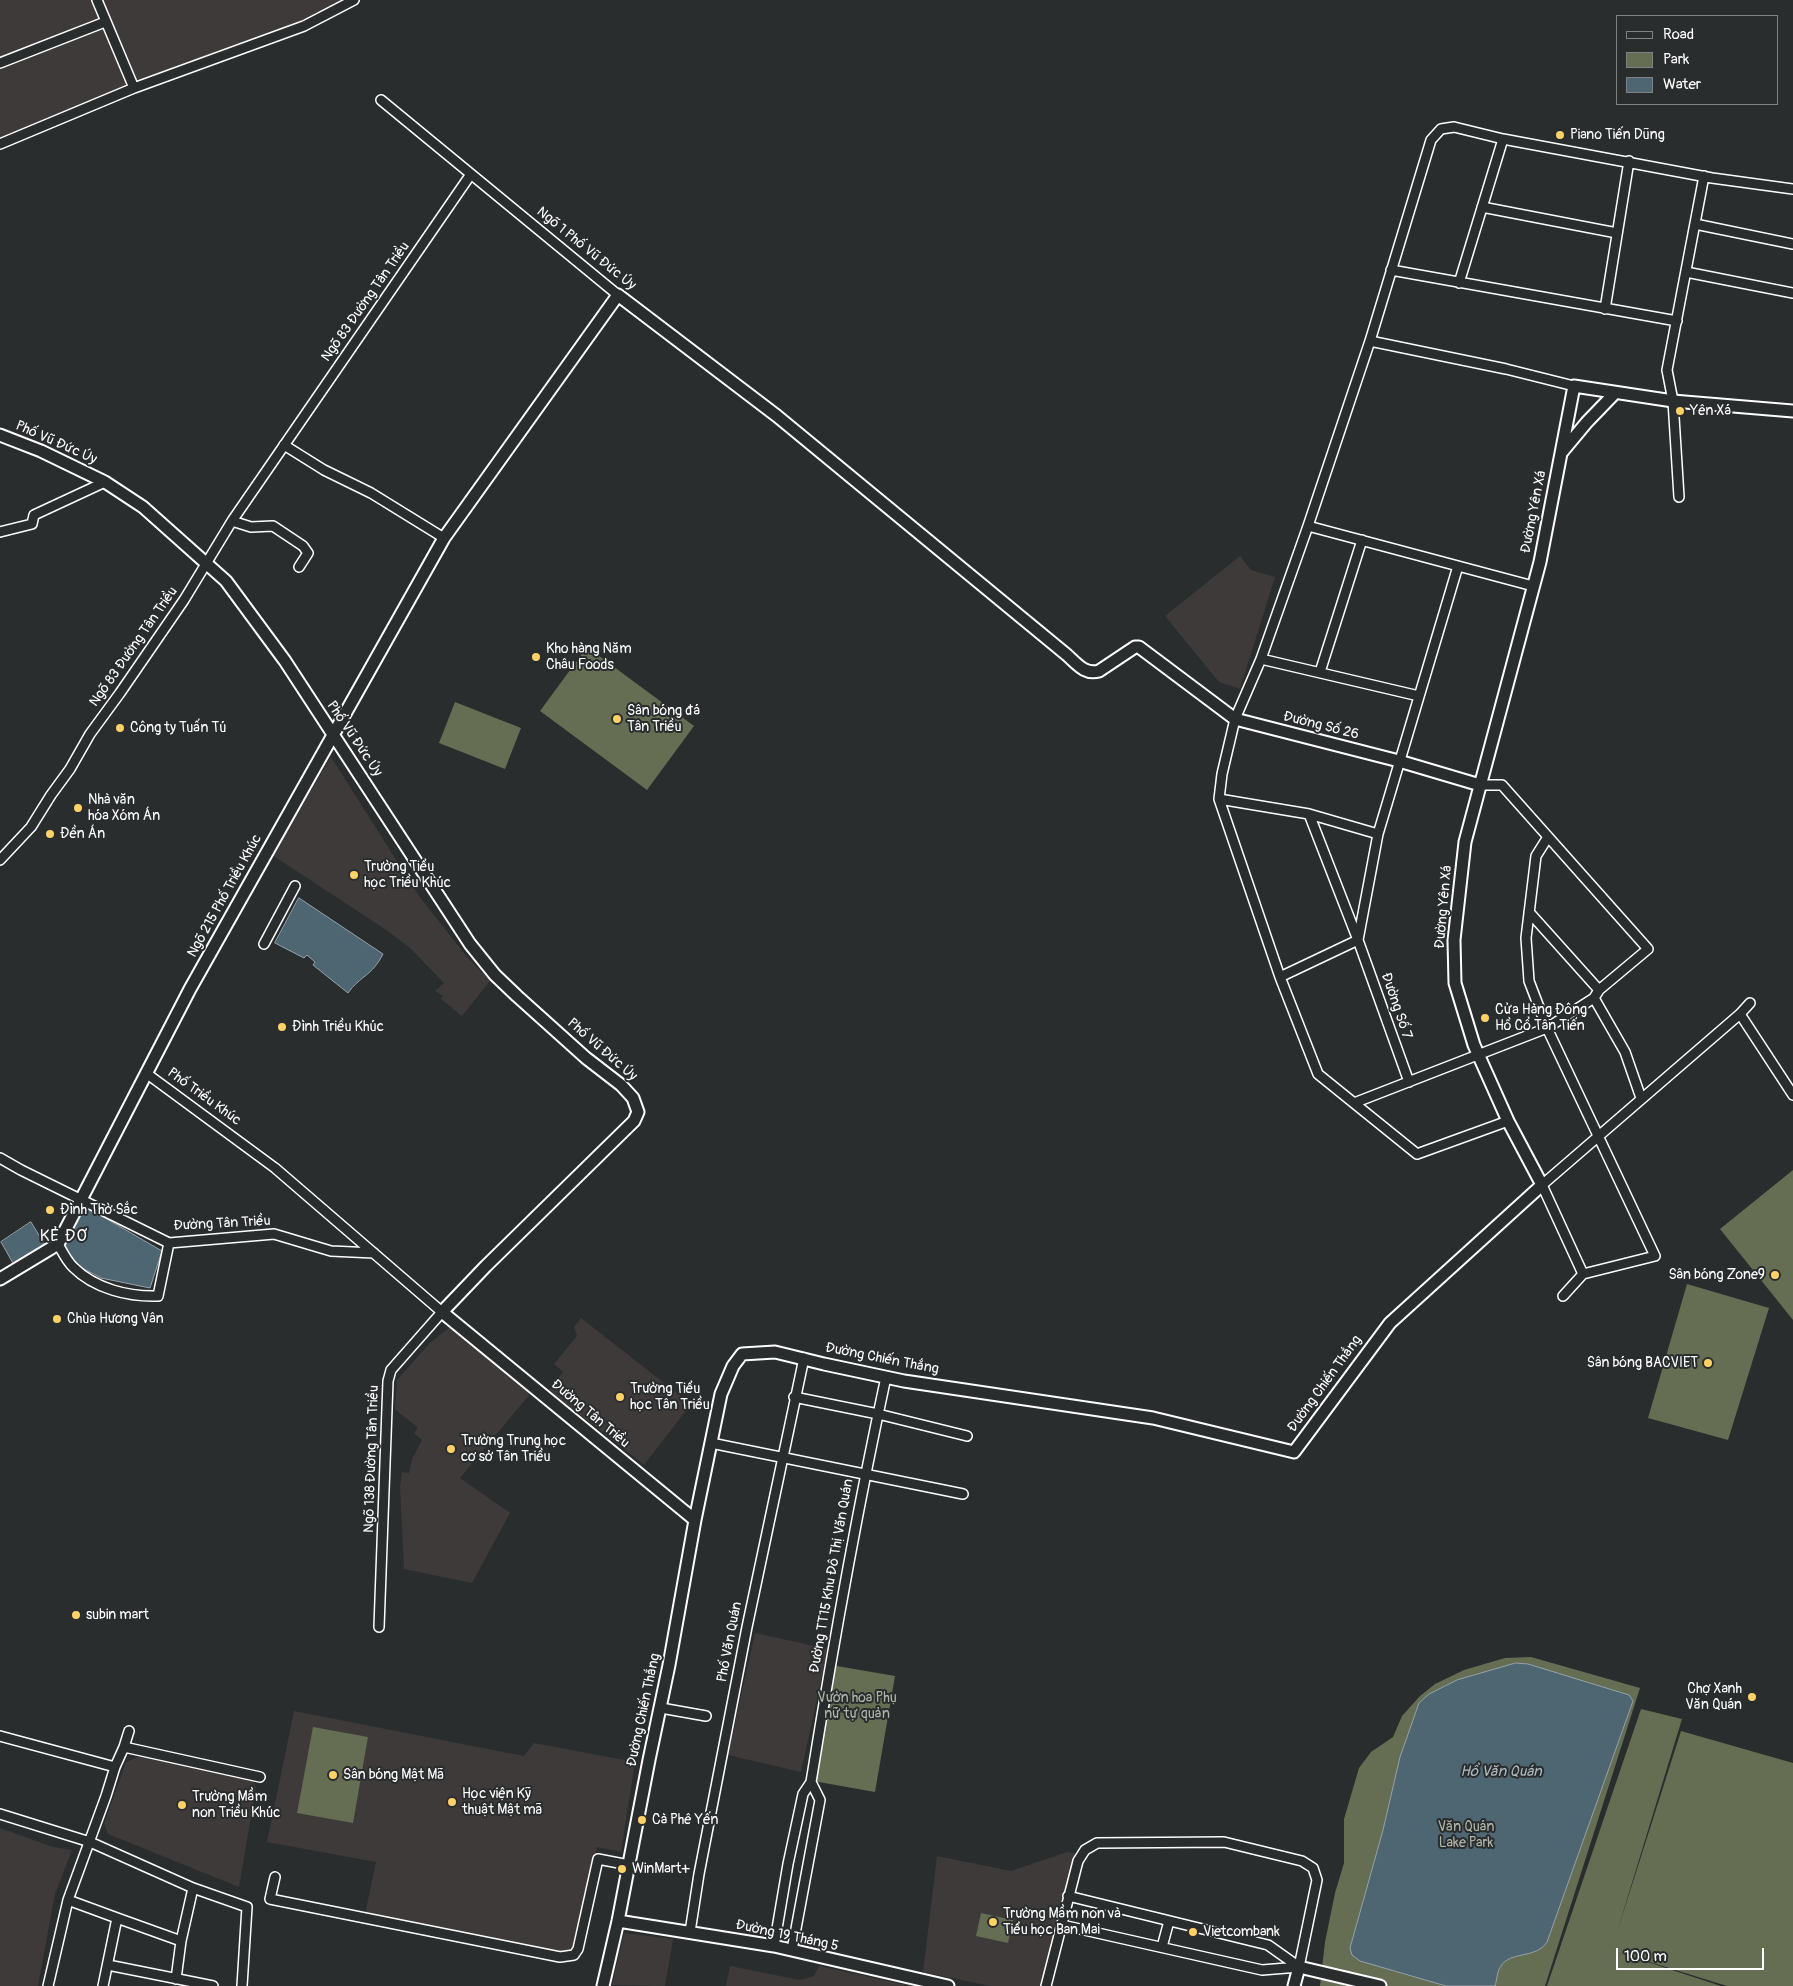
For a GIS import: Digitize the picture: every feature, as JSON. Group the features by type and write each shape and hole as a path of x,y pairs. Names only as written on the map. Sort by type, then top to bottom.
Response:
{"street":[{"path":"97,0 134,88"},
{"path":"0,144 134,88 304,26 354,0"},
{"path":"0,63 105,22"},
{"name":"Ngõ 1 Phố Vũ Đức Úy","path":"381,100 618,295 777,416 1068,655 1083,670 1093,673 1099,671 1135,648 1140,647 1235,719"},
{"path":"1508,1121 1417,1154 1318,1074 1280,977 1219,798 1222,774 1235,719 1261,659 1308,526 1370,341 1431,140 1441,129 1454,127 1503,140 1704,176 1793,189"},
{"path":"1459,283 1503,140"},
{"path":"1605,309 1629,162"},
{"name":"Ngõ 83 Đường Tân Triều","path":"0,860 31,827 70,769 90,734 120,693 207,563 232,521 471,174"},
{"path":"1679,497 1673,401 1667,370 1704,176"},
{"path":"1482,207 1617,233"},
{"path":"1695,224 1793,244"},
{"path":"1391,270 1677,321"},
{"path":"1686,272 1793,293"},
{"name":"Ngõ 215 Phố Triều Khúc","path":"146,1073 190,989 332,734 444,538 618,295"},
{"path":"1370,341 1506,369 1574,386 1615,393 1673,401 1793,411"},
{"name":"Đường Yên Xá","path":"1574,386 1540,562 1465,842 1454,940 1455,983 1478,1056 1508,1121 1542,1184 1583,1274"},
{"name":"Đường Yên Xá","path":"1561,454 1587,422 1615,393"},
{"name":"Phố Vũ Đức Úy","path":"0,435 41,451 105,482 143,507 226,581 285,661 332,734 352,761 431,888 470,944 495,975 517,996 586,1058 621,1085 633,1098 638,1112 634,1121 627,1129 486,1266 442,1312"},
{"path":"284,445 324,470 371,493 444,538"},
{"path":"0,532 32,524 34,515 105,482"},
{"path":"232,521 251,527 273,526 303,546 308,553 299,567"},
{"path":"1308,526 1534,586"},
{"path":"1320,672 1362,540"},
{"path":"1280,977 1358,940 1378,834 1458,566"},
{"path":"1261,659 1419,696"},
{"name":"Đường Số 26","path":"1235,719 1480,785"},
{"path":"1354,1103 1547,1028 1596,994 1648,949 1502,784 1480,785"},
{"path":"1219,798 1310,814 1378,834"},
{"name":"Đường Số 7","path":"1310,814 1358,940 1408,1082"},
{"path":"1548,837 1536,856 1526,938 1529,980 1547,1028 1655,1256 1583,1274 1562,1296"},
{"path":"264,944 296,886"},
{"path":"1529,912 1596,994 1625,1052 1641,1098"},
{"path":"1542,1184 1740,1014 1750,1003"},
{"path":"1740,1014 1793,1095"},
{"name":"Phố Triều Khúc","path":"58,1244 146,1073 275,1168 374,1253"},
{"name":"Đường Tân Triều","path":"0,1158 169,1243 274,1234 331,1251 374,1253 442,1312 695,1520"},
{"name":"Đường Chiến Thắng","path":"603,1986 661,1708 710,1444 721,1394 733,1366 742,1354 776,1352 886,1377 1153,1418 1294,1452 1390,1323 1542,1184"},
{"path":"0,1279 58,1244 72,1267 98,1283 118,1293 138,1297 158,1296 169,1243"},
{"name":"Ngõ 138 Đường Tân Triều","path":"379,1627 388,1381 391,1370 442,1312"},
{"name":"Phố Văn Quán","path":"690,1932 699,1874 781,1458 804,1358"},
{"name":"Đường TT15 Khu Đô Thị Văn Quán","path":"811,1782 832,1647 864,1474 886,1377"},
{"path":"794,1397 878,1414 967,1436"},
{"path":"710,1444 963,1494"},
{"path":"661,1708 706,1716"},
{"path":"48,1986 68,1900 90,1842 114,1767 124,1747 129,1731"},
{"path":"0,1736 114,1767"},
{"path":"124,1747 260,1777"},
{"path":"774,1946 788,1864 803,1794 811,1782 820,1800 792,1950"},
{"path":"0,1814 90,1842 193,1888 247,1907 242,1986"},
{"path":"1046,1986 1078,1861 1085,1850 1097,1843 1224,1842 1302,1861 1313,1868 1317,1880 1294,1986"},
{"path":"274,1877 270,1899 560,1956 574,1954 578,1948 598,1859 629,1865"},
{"path":"176,1979 181,1941 193,1888"},
{"path":"1068,1896 1268,1945 1298,1968"},
{"path":"68,1900 181,1941"},
{"path":"103,1986 117,1918"},
{"name":"Đường 19 Tháng 5","path":"618,1921 774,1946 948,1986"},
{"path":"1162,1947 1169,1921"},
{"path":"1062,1925 1262,1970 1298,1968 1380,1986"},
{"path":"108,1965 213,1986"}],"shaded area":[{"path":"0,0 354,0 304,26 0,146"},
{"path":"1240,556 1251,570 1275,577 1240,689 1219,682 1165,616"},
{"name":"Trường Tiểu học Triều Khúc","path":"331,757 419,896 467,957 490,981 462,1016 441,999 443,996 435,991 444,983 410,948 385,929 272,855"},
{"name":"Trường Tiểu học Tân Triều","path":"581,1318 691,1404 644,1465 549,1390 563,1372 554,1364 577,1336 574,1327"},
{"name":"Trường Trung học cơ sở Tân Triều","path":"450,1327 530,1394 460,1478 510,1513 472,1583 404,1569 400,1487 402,1472 409,1473 412,1459 422,1440 414,1433 418,1428 395,1409 397,1380 430,1343"},
{"path":"755,1633 828,1649 801,1772 728,1755"},
{"name":"Học viện Kỹ thuật Mật mã","path":"294,1711 524,1756 534,1743 635,1762 621,1852 597,1847 576,1949 571,1954 365,1914 376,1862 267,1842"},
{"name":"Trường Mầm non Triều Khúc","path":"140,1756 251,1779 256,1787 239,1887 108,1834 104,1824 126,1762"},
{"path":"0,1828 53,1847 72,1850 55,1894 38,1986 0,1986"},
{"name":"Trường Mầm non và Tiểu học Ban Mai","path":"1067,1852 1075,1853 1042,1986 990,1986 923,1972 937,1856 1011,1871"},
{"path":"624,1933 673,1939 665,1986 612,1985"},
{"path":"730,1966 800,1980 814,1976 819,1966 911,1986 726,1986"}],"green space":[{"name":"Sân bóng đá Tân Triều","path":"587,647 694,726 647,790 540,711"},
{"path":"455,702 521,728 505,769 439,743"},
{"name":"Sân bóng Zone9","path":"1793,1170 1793,1320 1720,1229"},
{"name":"Sân bóng BACVIET","path":"1687,1284 1769,1308 1728,1440 1648,1418"},
{"name":"Hồ Văn Quán","path":"1531,1657 1640,1688 1545,1986 1320,1986 1325,1942 1335,1893 1344,1863 1344,1819 1359,1768 1371,1752 1393,1737 1402,1716 1420,1696 1435,1684 1464,1670 1505,1658"},
{"name":"Vườn hoa Phụ nữ tự quản","path":"831,1665 895,1676 875,1792 813,1781"},
{"path":"1641,1709 1682,1719 1617,1932 1681,1731 1793,1763 1793,1986 1727,1986 1611,1950 1721,1986 1547,1986"},
{"name":"Sân bóng Mật Mã","path":"313,1727 368,1737 353,1823 297,1813"},
{"path":"981,1913 1013,1920 1008,1943 976,1936"}],"water":[{"path":"299,898 383,954 375,967 348,993 313,965 315,962 307,955 304,958 275,943"},
{"path":"81,1204 162,1251 150,1288 101,1278 69,1261 57,1245"},
{"path":"31,1222 45,1245 14,1265 1,1242"},
{"name":"Hồ Văn Quán","path":"1516,1663 1528,1664 1629,1695 1633,1701 1547,1942 1536,1951 1505,1961 1499,1970 1495,1986 1446,1986 1360,1961 1352,1955 1350,1948 1383,1830 1400,1757 1419,1703 1429,1694 1457,1680"}],"place":[{"name":"Piano Tiến Dũng","path":"1560,135"},
{"name":"Yên Xá","path":"1680,411"},
{"name":"Kho hàng Năm Châu Foods","path":"536,657"},
{"name":"Sân bóng đá Tân Triều","path":"617,719"},
{"name":"Công ty Tuấn Tú","path":"120,728"},
{"name":"Nhà văn hóa Xóm Án","path":"78,808"},
{"name":"Đền Án","path":"50,834"},
{"name":"Trường Tiểu học Triều Khúc","path":"354,875"},
{"name":"Cửa Hàng Đông Hồ Cổ Tân Tiến","path":"1485,1018"},
{"name":"Đình Triều Khúc","path":"282,1027"},
{"name":"Đình Thờ Sắc","path":"50,1210"},
{"name":"Sân bóng Zone9","path":"1775,1275"},
{"name":"Chùa Hương Vân","path":"57,1319"},
{"name":"Sân bóng BACVIET","path":"1708,1363"},
{"name":"Trường Tiểu học Tân Triều","path":"620,1397"},
{"name":"Trường Trung học cơ sở Tân Triều","path":"451,1449"},
{"name":"subin mart","path":"76,1615"},
{"name":"Chợ Xanh Văn Quán","path":"1752,1697"},
{"name":"Sân bóng Mật Mã","path":"333,1775"},
{"name":"Học viện Kỹ thuật Mật mã","path":"452,1802"},
{"name":"Trường Mầm non Triều Khúc","path":"182,1805"},
{"name":"Cà Phê Yến","path":"642,1820"},
{"name":"WinMart+","path":"622,1869"},
{"name":"Trường Mầm non và Tiểu học Ban Mai","path":"993,1922"},
{"name":"Vietcombank","path":"1193,1932"}],"district":[{"name":"KẺ ĐƠ","path":"64,1237"}],"park label":[{"name":"Văn Quán Lake Park","path":"1466,1835"}]}
